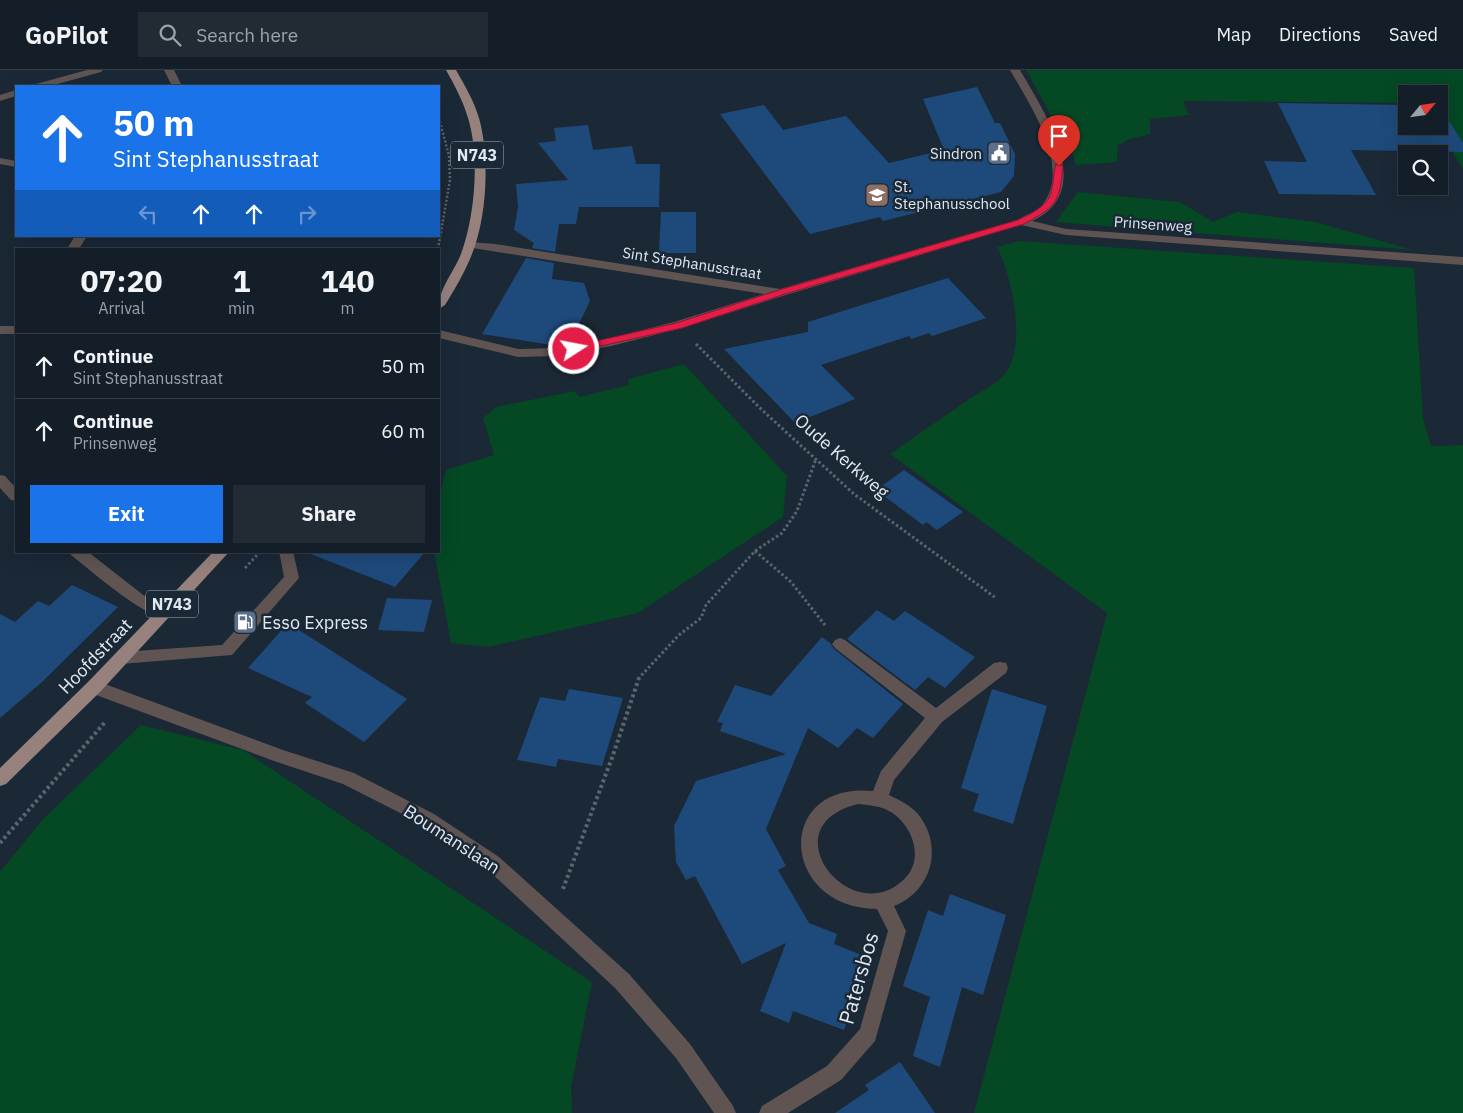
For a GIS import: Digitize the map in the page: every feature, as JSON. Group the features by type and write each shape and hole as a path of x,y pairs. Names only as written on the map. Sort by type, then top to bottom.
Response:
{"main road":[{"name":"N743","path":"440,303 458,272 470,245 478,184 476,132 466,98 451,70"},
{"name":"Hoofdstraat","path":"0,779 94,687 221,553"},
{"name":"Hoofdstraat","path":"0,785 15,765"}],"street":[{"path":"42,85 70,74 98,70"},
{"path":"169,70 176,85"},
{"path":"1015,70 1051,138 1059,166 1056,191 1048,205 1042,211 1021,222"},
{"path":"0,98 15,93"},
{"path":"0,161 15,164"},
{"name":"Sint Stephanusstraat","path":"470,245 495,247 782,292 1021,222"},
{"name":"Prinsenweg","path":"1021,222 1075,233 1463,261"},
{"path":"74,248 80,237"},
{"path":"440,334 518,353 538,354 611,342 678,326 782,292"},
{"path":"0,330 15,330"},
{"path":"0,480 15,495"},
{"path":"79,553 142,602 164,612"},
{"path":"121,658 226,651 292,578 286,553"},
{"path":"840,644 936,717"},
{"path":"879,799 886,776 936,717 1000,668"},
{"name":"Boumanslaan","path":"94,687 280,756 348,778 420,815 493,863 622,981 683,1052 726,1113"},
{"path":"869,796 889,802 907,814 922,835 925,854 924,864 916,881 901,893 882,901 861,901 842,895 829,886 816,872 809,848 810,831 819,815 831,804 849,797 869,796"},
{"name":"Patersbos","path":"769,1113 834,1073 868,1034 897,931 882,901"}],"path":[{"path":"438,248 450,180 450,156 440,121"},
{"name":"Oude Kerkweg","path":"678,326 762,410 854,494 996,598"},
{"path":"553,916 613,755 639,677 679,635 701,618 706,605 756,550 782,533 797,511 816,459"},
{"path":"756,550 791,582 840,644"},
{"path":"0,843 125,700"}],"green space":[{"path":"1026,70 1463,70 1463,169 1442,135 1448,135 1448,85 1398,85 1398,103 1183,101 1189,115 1150,119 1150,134 1130,139 1118,145 1117,162 1076,165 1073,155"},
{"path":"1078,192 1180,202 1213,222 1237,212 1315,222 1413,250 1056,222"},
{"path":"1019,241 1414,268 1423,419 1431,446 1463,445 1463,1113 974,1113 1107,613 890,454 1004,375 1011,363 1015,347 1016,330 1012,293 1003,260 997,247"},
{"path":"684,364 787,476 783,517 638,613 488,647 451,643 434,553 440,553 440,496 446,470 494,455 483,418 496,407 575,391 579,397 629,385 628,379"},
{"path":"141,725 243,750 592,982 571,1087 572,1113 0,1113 0,872 43,819"}],"building":[{"path":"977,87 995,123 1000,123 1015,154 1014,176 1001,192 883,221 880,217 810,234 720,114 764,105 783,130 846,116 889,163 944,150 923,99"},
{"path":"1278,103 1398,105 1398,135 1448,135 1448,119 1463,143 1463,152 1448,152 1448,145 1398,145 1398,151 1351,150 1376,195 1279,194 1264,161 1307,162"},
{"path":"588,125 593,150 632,146 636,164 660,164 659,207 579,207 576,224 559,224 555,252 532,248 534,243 514,230 518,207 516,184 568,180 538,143 556,141 554,128"},
{"path":"661,212 696,212 696,253 659,253"},
{"path":"526,258 554,263 552,279 584,283 590,301 569,344 558,346 482,334"},
{"path":"948,278 986,318 932,336 929,333 911,339 909,336 821,365 855,399 795,423 724,349 808,332 808,322"},
{"path":"904,470 963,512 937,530 926,522 923,525 876,490"},
{"path":"308,553 424,553 395,587"},
{"path":"72,585 118,607 42,682 0,718 0,614 15,622 38,601 49,606"},
{"path":"387,598 432,600 424,632 378,630"},
{"path":"877,610 894,621 905,611 975,657 945,688 928,677 915,690 847,639"},
{"path":"288,623 407,699 364,742 305,703 312,697 248,668"},
{"path":"822,637 834,649 903,704 873,738 857,728 838,748 808,728 766,829 786,866 778,870 809,923 837,934 834,944 869,958 844,1030 793,1011 789,1023 760,1011 786,943 742,964 695,876 686,880 676,862 674,826 696,781 786,754 720,731 723,723 717,722 735,685 771,696"},
{"path":"569,689 623,698 602,766 558,759 556,767 517,760 540,697 565,701"},
{"path":"992,689 1047,706 1013,824 973,811 979,794 961,788"},
{"path":"950,894 1006,915 983,995 962,987 940,1067 913,1056 930,997 903,986 928,910 943,916"},
{"path":"900,1062 935,1113 835,1113 869,1090 865,1085"}],"place":[{"name":"Sindron","path":"999,153"},
{"name":"St. Stephanusschool","path":"877,195"},
{"name":"Esso Express","path":"245,622"}],"route":[{"path":"574,349 678,326 782,292 1021,222 1042,211 1048,205 1056,191 1059,166"}]}
